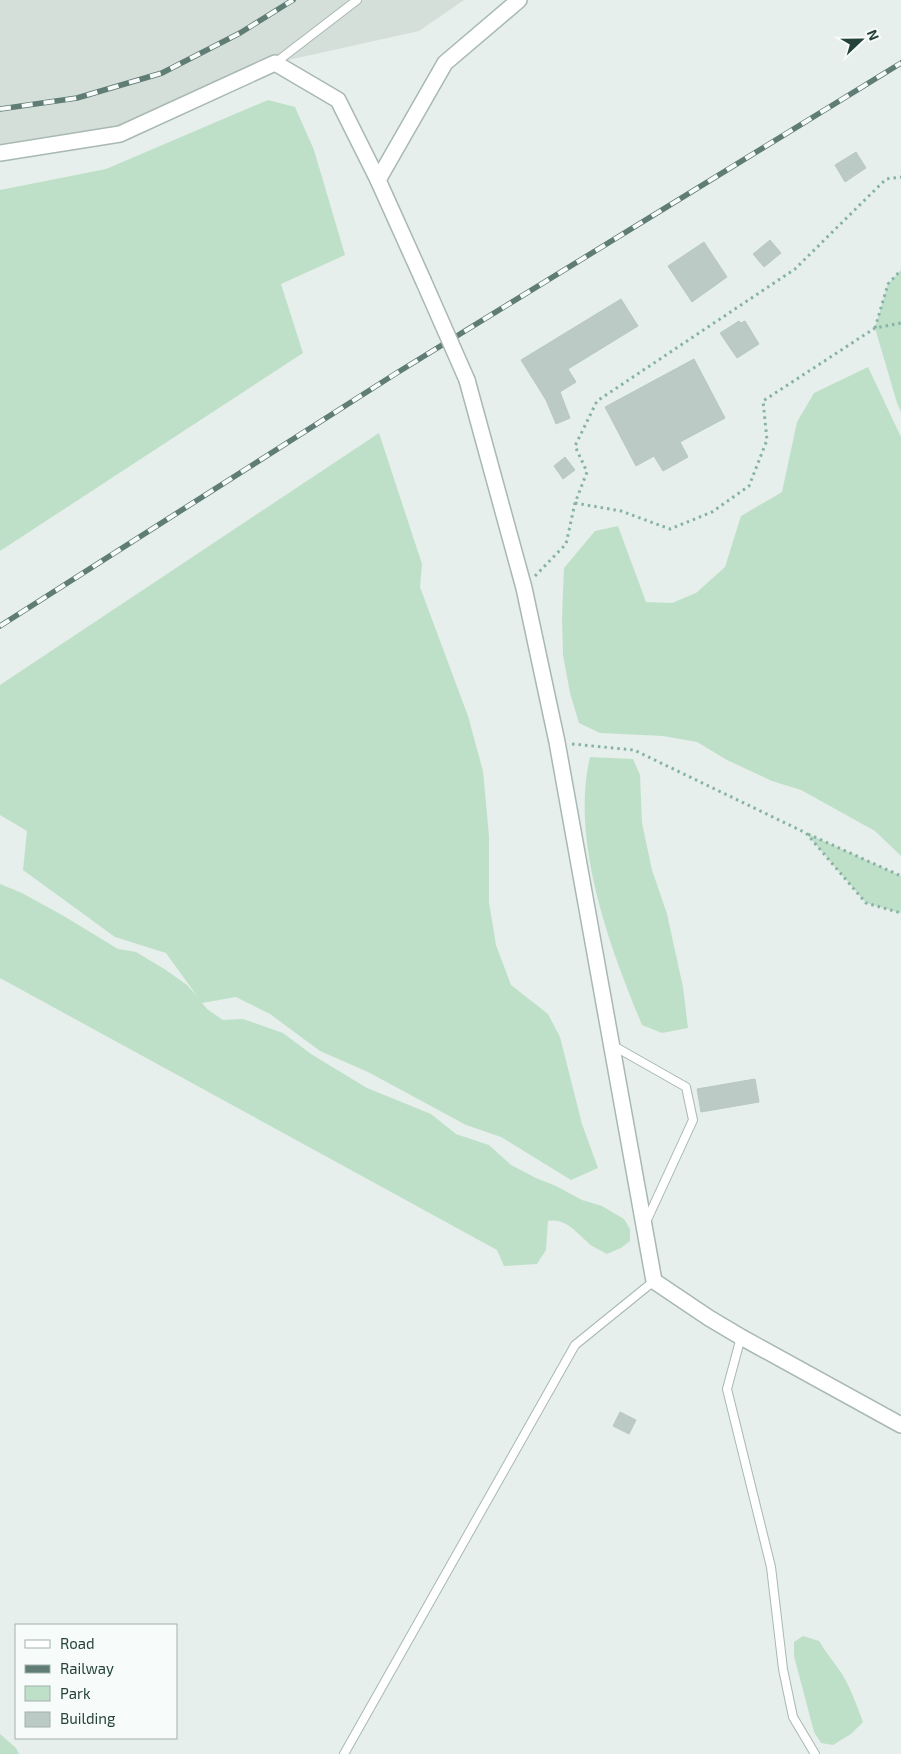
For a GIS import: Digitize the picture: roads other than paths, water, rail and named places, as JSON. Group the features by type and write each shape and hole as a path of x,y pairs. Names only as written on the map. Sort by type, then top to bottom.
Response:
{"street":[{"path":"378,180 445,63 519,0"},
{"path":"0,153 120,134 275,63 338,100 378,180 466,380 524,588 557,742 654,1281 708,1318 901,1425"}],"lane":[{"path":"275,63 357,0"},
{"path":"611,1044 686,1087 693,1120 644,1226"},
{"path":"344,1754 575,1345 654,1281"},
{"path":"741,1337 727,1388 771,1567 783,1669 793,1717 815,1754"}],"railway":[{"path":"0,109 77,98 162,73 240,33 293,0"},
{"path":"0,626 395,374 901,63"}]}
